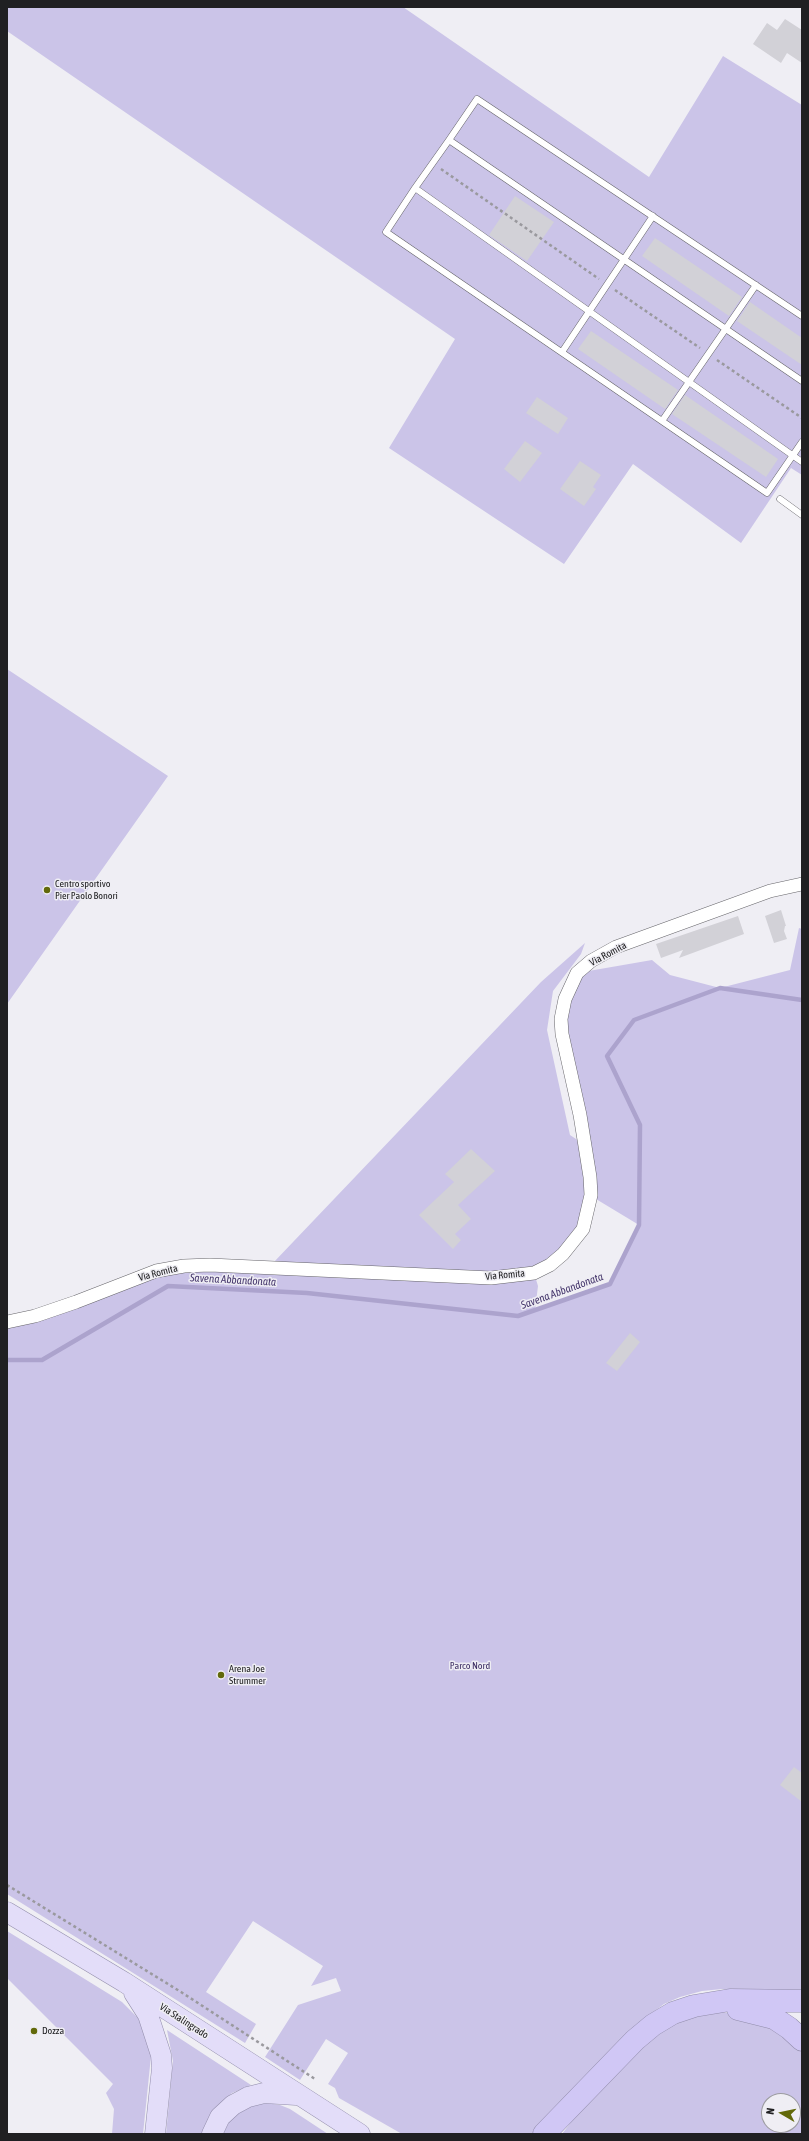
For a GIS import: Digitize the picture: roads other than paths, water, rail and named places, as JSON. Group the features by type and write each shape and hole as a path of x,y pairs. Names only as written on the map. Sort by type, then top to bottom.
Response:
{"highway":[{"path":"544,2134 566,2114 628,2047 653,2025 678,2011 730,2000 802,2001"},
{"path":"714,2004 751,2011 774,2018 789,2028 802,2040"},
{"path":"554,2134 566,2114"}],"main road":[{"name":"Via Stalingrado","path":"7,1912 124,1982 298,2096 360,2134"},
{"path":"124,1982 144,2006 159,2044 162,2068 155,2134"},
{"path":"212,2134 220,2117 233,2105 248,2096 272,2093 298,2096"}],"street":[{"name":"Via Romita","path":"7,1322 35,1316 76,1302 156,1271 184,1266 491,1278 534,1272 550,1265 563,1254 583,1229 590,1196 590,1177 580,1115 562,1034 561,1019 565,999 577,973 591,961 616,947 770,891 802,884"}],"lane":[{"path":"802,316 477,99 386,232 767,493 802,442"},
{"path":"449,140 802,381"},
{"path":"415,188 802,462"},
{"path":"562,352 653,216"},
{"path":"662,422 756,285"},
{"path":"780,500 802,515"}],"waterway":[{"name":"Savena Abbandonata","path":"7,1360 42,1360 168,1286 307,1293 518,1316 610,1284 639,1225 640,1125 607,1056 634,1020 720,988 802,1000"}],"place":[{"name":"Centro sportivo Pier Paolo Bonori","path":"47,890"},
{"name":"Arena Joe Strummer","path":"221,1675"},
{"name":"Dozza","path":"34,2031"}],"park label":[{"name":"Parco Nord","path":"470,1666"}]}
